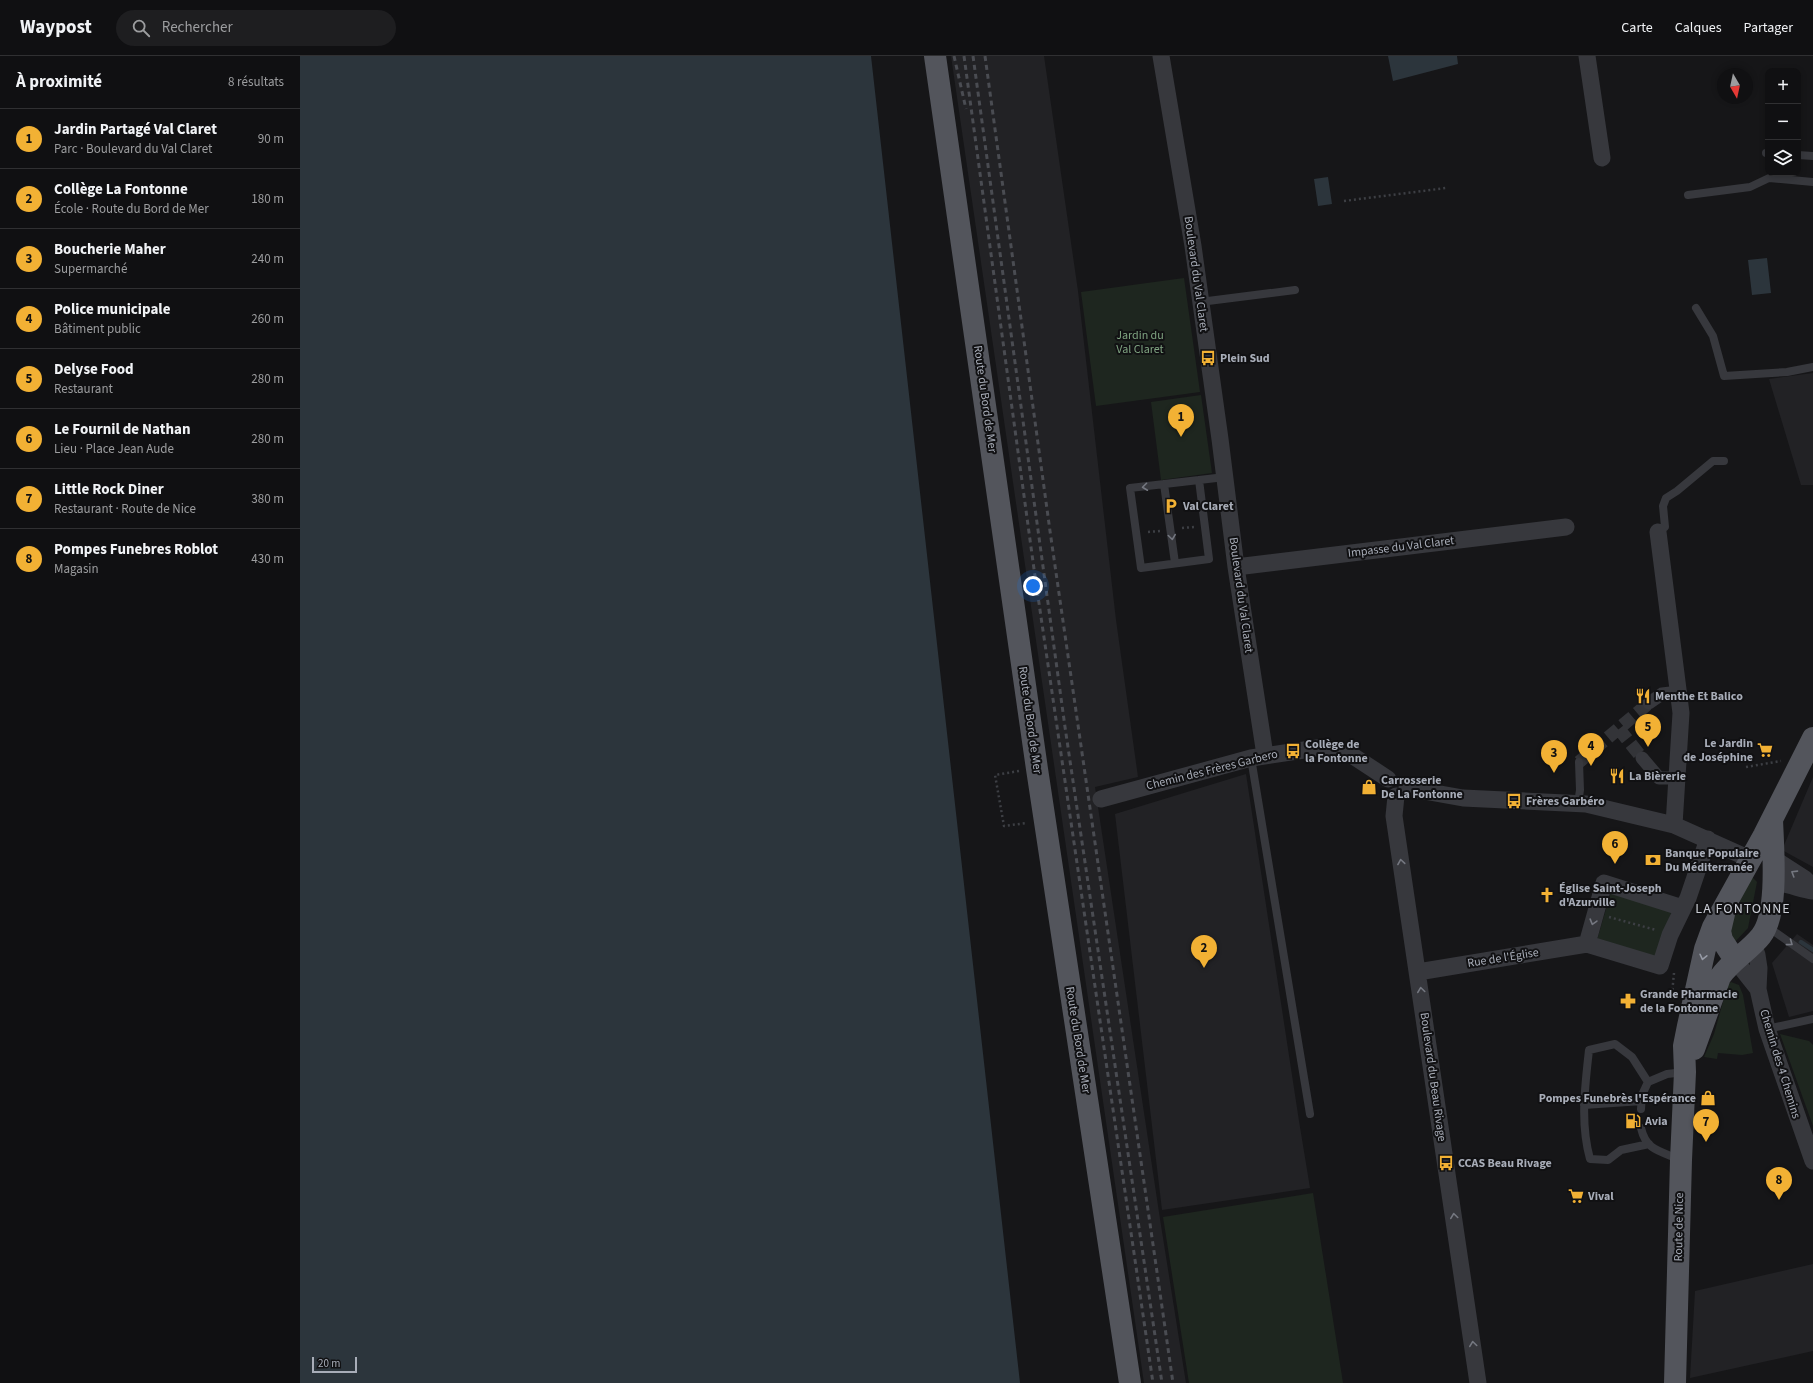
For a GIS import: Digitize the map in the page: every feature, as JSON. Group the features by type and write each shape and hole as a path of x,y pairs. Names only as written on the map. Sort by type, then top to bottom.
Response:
{"main road":[{"name":"Route du Bord de Mer","path":"935,56 1037,769 1130,1383"},
{"path":"1685,1072 1684,1046 1705,949 1714,927 1726,907 1809,745"},
{"path":"1685,1072 1720,977 1735,960 1753,944 1769,917 1774,859 1772,818"},
{"path":"1750,859 1774,859"},
{"path":"1750,859 1762,872 1766,881 1769,917"},
{"path":"1726,907 1720,931 1726,949 1735,960"},
{"name":"Route de Nice","path":"1675,1383 1685,1072"}],"street":[{"name":"Boulevard du Val Claret","path":"1161,56 1193,246 1225,477 1258,756"},
{"path":"1587,56 1602,158"},
{"name":"Impasse du Val Claret","path":"1236,567 1566,527"},
{"path":"1658,532 1681,713 1674,825"},
{"path":"1649,704 1662,694 1679,692"},
{"name":"Chemin des Frères Garbero","path":"1101,799 1258,756 1324,747 1353,756 1388,779 1393,775 1400,775 1407,782 1401,792"},
{"path":"1642,758 1659,778 1677,778"},
{"path":"1401,792 1463,798 1586,804 1674,825 1750,859"},
{"name":"Boulevard du Beau Rivage","path":"1401,792 1394,816 1478,1383"},
{"path":"1683,908 1604,883 1587,944 1660,966 1670,935 1688,898 1708,840"},
{"path":"1774,859 1805,879 1813,887"},
{"path":"1773,883 1782,883 1813,891"},
{"name":"Rue de l'Église","path":"1418,972 1587,944"},
{"path":"1753,944 1757,955 1759,968 1758,989"},
{"path":"1735,960 1758,989"},
{"name":"Chemin des 4 Chemins","path":"1758,989 1767,1029 1813,1161"}],"lane":[{"path":"1801,155 1813,156"},
{"path":"1688,195 1750,187 1769,178 1813,182"},
{"path":"1200,302 1295,290"},
{"path":"1696,308 1713,336 1724,376 1788,372 1813,367"},
{"path":"1658,532 1665,527 1663,506 1666,498 1677,491 1713,461 1724,461"},
{"path":"1199,480 1208,559 1141,568 1130,488 1164,484 1225,477"},
{"path":"1164,484 1175,563"},
{"path":"1258,756 1310,1114"},
{"path":"1578,803 1580,790 1579,762"},
{"path":"1769,917 1813,959"},
{"path":"1767,1029 1813,1019"},
{"path":"1648,1082 1632,1058 1615,1044 1589,1050 1584,1105 1585,1143 1590,1159 1608,1160 1621,1150 1648,1144"},
{"path":"1584,1105 1641,1105 1642,1095 1648,1082 1667,1074 1685,1072"},
{"path":"1641,1128 1643,1140 1653,1149 1681,1160"}],"path":[{"path":"1344,201 1446,188"},
{"path":"1746,767 1778,762 1809,745"},
{"path":"1037,769 995,775 1004,826 1045,820"},
{"path":"1596,913 1670,935"},
{"path":"1660,966 1675,971 1672,994 1674,1001 1677,994"}],"shaded area":[{"path":"300,56 871,56 1020,1383 300,1383"},
{"path":"951,56 1044,56 1078,291 1116,620 1138,777 1095,787 1186,1383 1144,1383"},
{"path":"1388,56 1457,56 1458,64 1393,81"},
{"path":"1328,177 1332,204 1318,206 1314,179"},
{"path":"1767,258 1771,293 1752,295 1748,260"},
{"path":"1813,373 1813,485 1801,485 1769,379"},
{"path":"1246,774 1310,1188 1162,1210 1115,814"},
{"path":"1813,777 1813,867 1782,850"},
{"path":"1797,934 1813,945 1813,1011 1789,1017 1772,963"},
{"path":"1813,1264 1813,1351 1690,1378 1695,1291"}],"green space":[{"name":"Jardin du Val Claret","path":"1184,278 1200,392 1096,406 1081,292"},
{"path":"1201,395 1212,473 1161,480 1151,402"},
{"path":"1753,878 1757,882 1748,928 1734,943 1729,940 1732,912 1745,881"},
{"path":"1611,892 1672,910 1656,958 1597,940"},
{"path":"1731,982 1739,985 1743,995 1753,1053 1742,1055 1718,1053 1717,1059 1704,1057 1714,1034 1728,984"},
{"path":"1780,1034 1809,1041 1813,1045 1813,1126"},
{"path":"1313,1193 1343,1383 1189,1383 1163,1217"}],"waterway":[{"path":"1801,942 1813,950"}],"tunnel":[{"path":"1579,762 1649,703"},
{"path":"1619,729 1642,758"}],"railway":[{"path":"954,56 966,109"},
{"path":"964,56 1034,569 1153,1383"},
{"path":"973,56 1065,727 1162,1383"},
{"path":"985,56 1050,531 1173,1383"}],"place":[{"name":"Plein Sud","path":"1208,358"},
{"name":"Jardin Partagé Val Claret","path":"1181,437"},
{"name":"Val Claret","path":"1171,506"},
{"name":"Menthe Et Balico","path":"1643,696"},
{"name":"Delyse Food","path":"1648,747"},
{"name":"Le Jardin de Joséphine","path":"1765,750"},
{"name":"Collège de la Fontonne","path":"1293,751"},
{"name":"Police municipale","path":"1591,766"},
{"name":"Boucherie Maher","path":"1554,773"},
{"name":"La Bièrerie","path":"1617,776"},
{"name":"Carrosserie De La Fontonne","path":"1369,787"},
{"name":"Frères Garbéro","path":"1514,801"},
{"name":"Banque Populaire Du Méditerranée","path":"1653,860"},
{"name":"Le Fournil de Nathan","path":"1615,864"},
{"name":"Église Saint-Joseph d'Azurville","path":"1547,895"},
{"name":"Collège La Fontonne","path":"1204,968"},
{"name":"Grande Pharmacie de la Fontonne","path":"1628,1001"},
{"name":"Pompes Funebrès l'Espérance","path":"1708,1098"},
{"name":"Avia","path":"1633,1121"},
{"name":"Little Rock Diner","path":"1706,1142"},
{"name":"CCAS Beau Rivage","path":"1446,1163"},
{"name":"Vival","path":"1576,1196"},
{"name":"Pompes Funebres Roblot","path":"1779,1200"}],"district":[{"name":"LA FONTONNE","path":"1743,909"}]}
